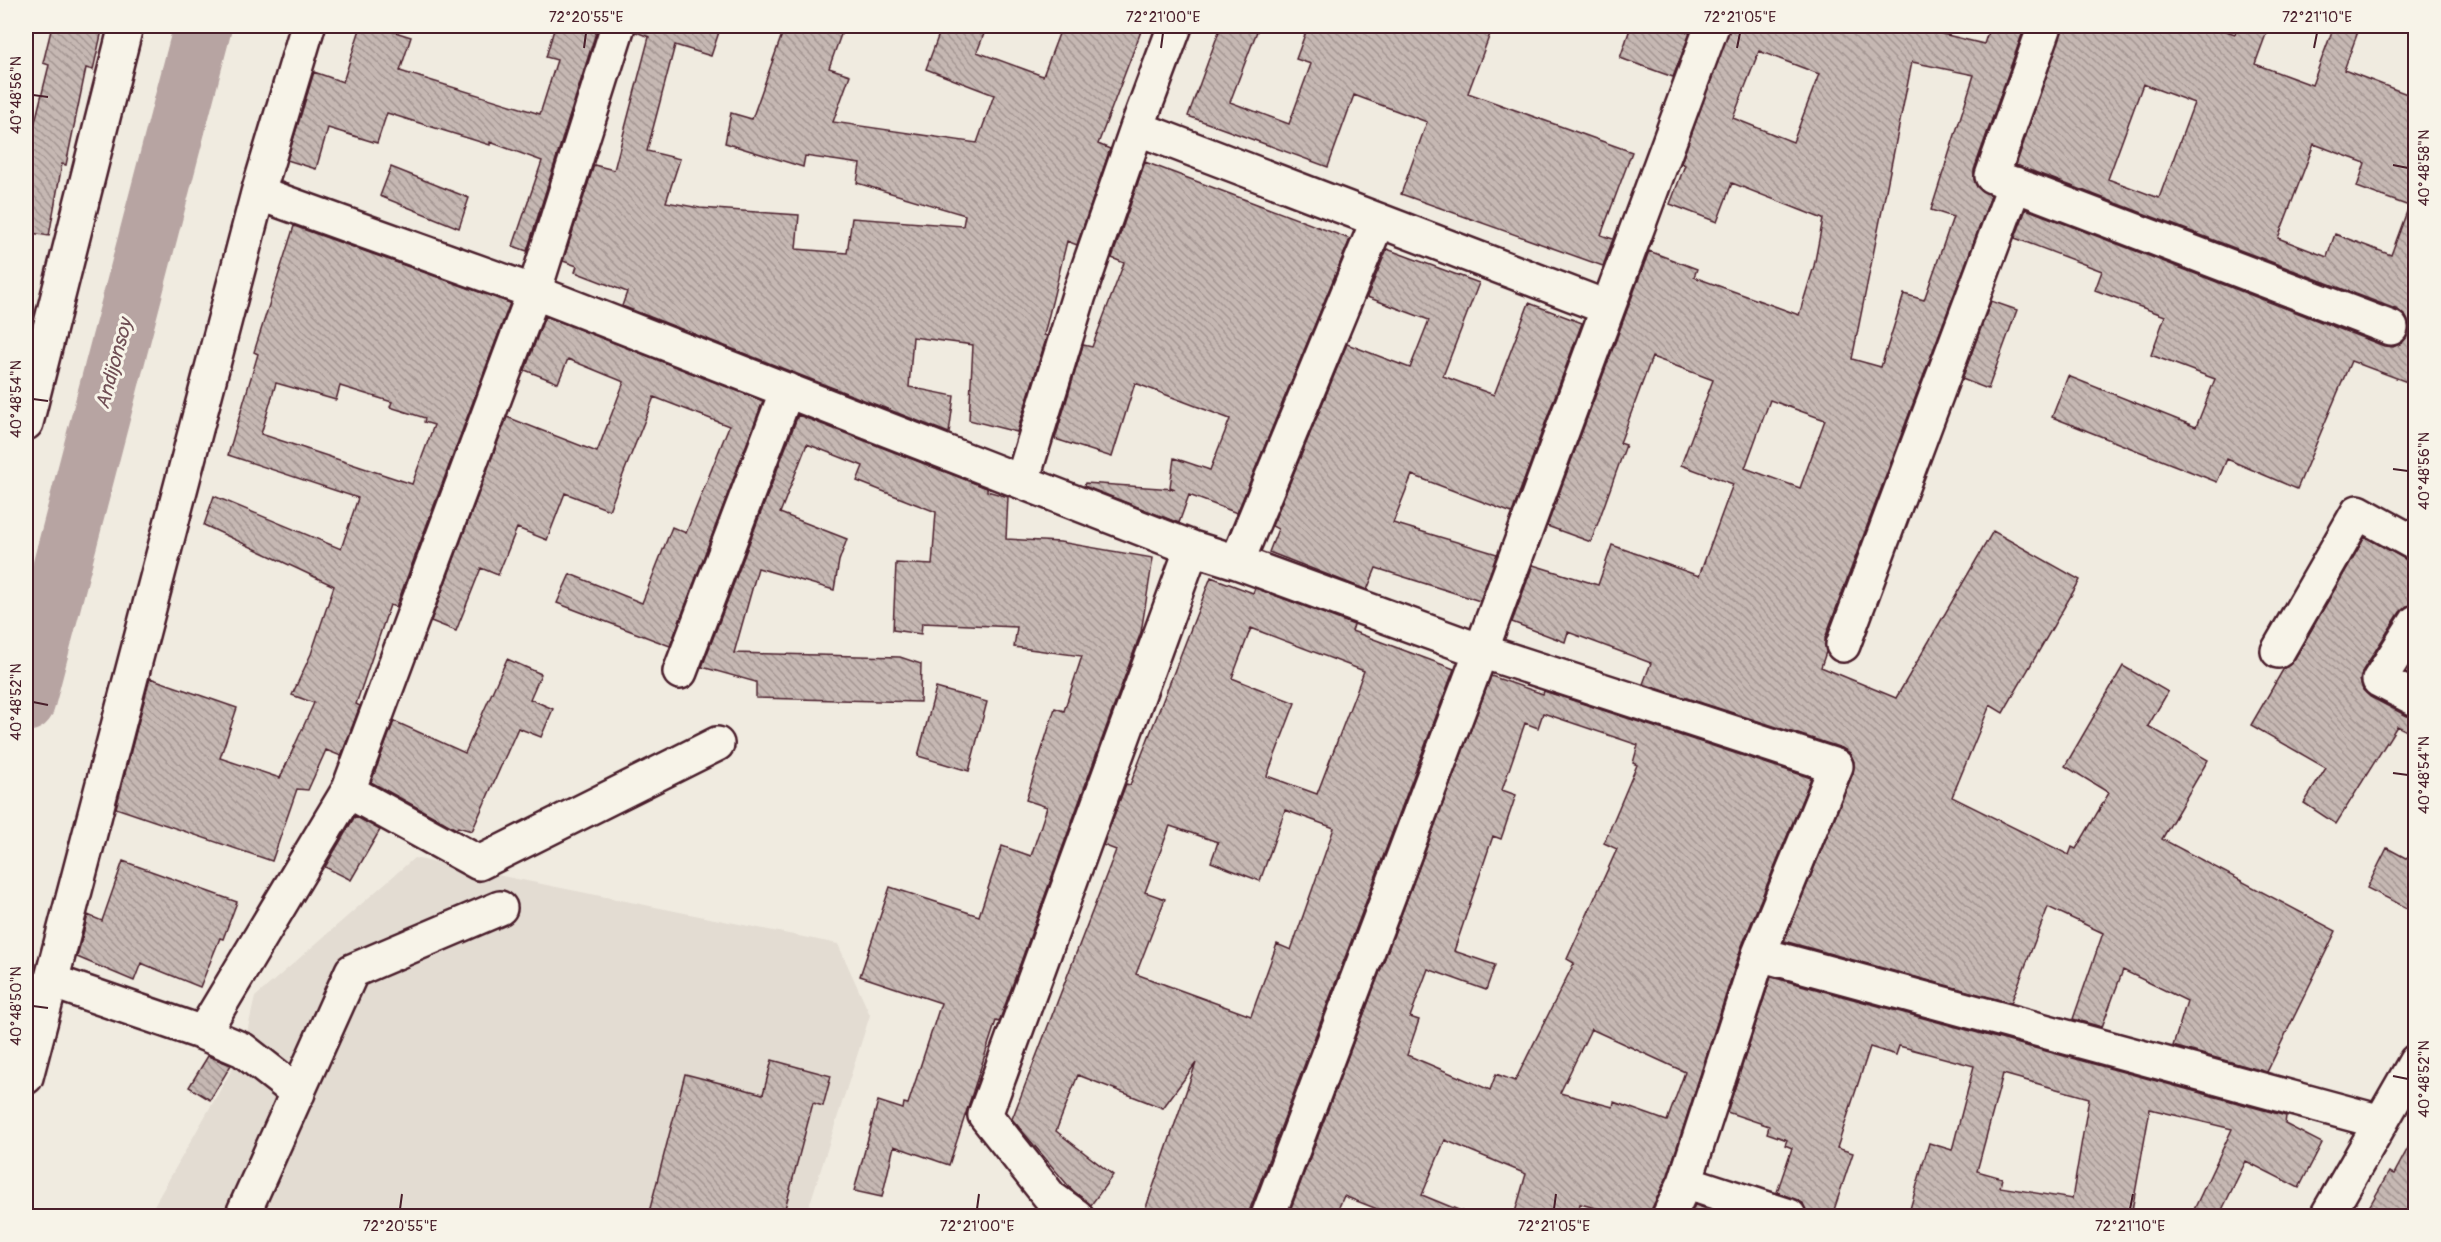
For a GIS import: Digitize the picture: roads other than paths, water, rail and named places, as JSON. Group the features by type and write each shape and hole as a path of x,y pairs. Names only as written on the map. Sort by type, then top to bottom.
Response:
{"street":[{"path":"26,423 126,26"},
{"path":"26,1077 258,193 308,26"},
{"path":"203,1033 348,791 534,292 618,26"},
{"path":"1022,481 1079,294 1175,26"},
{"path":"1268,1216 1481,651 1712,26"},
{"path":"2045,26 1992,176 2391,328"},
{"path":"1137,128 1595,303"},
{"path":"1843,645 2015,184"},
{"path":"258,193 534,292 1192,548 1237,562 1481,651 1836,766 1759,954 1684,1182 1669,1216"},
{"path":"1237,562 1378,220"},
{"path":"680,672 787,390"},
{"path":"2278,651 2358,512 2415,544"},
{"path":"1056,1210 985,1115 1192,548"},
{"path":"2415,622 2379,680 2415,699"},
{"path":"348,791 479,863 717,744"},
{"path":"242,1216 352,971 500,908"},
{"path":"1759,954 2381,1122"},
{"path":"51,981 203,1033 243,1050 298,1093"},
{"path":"2327,1216 2415,1061"},
{"path":"1684,1182 1789,1216"}],"waterway":[{"name":"Andijonsoy","path":"26,703 203,26"}]}
